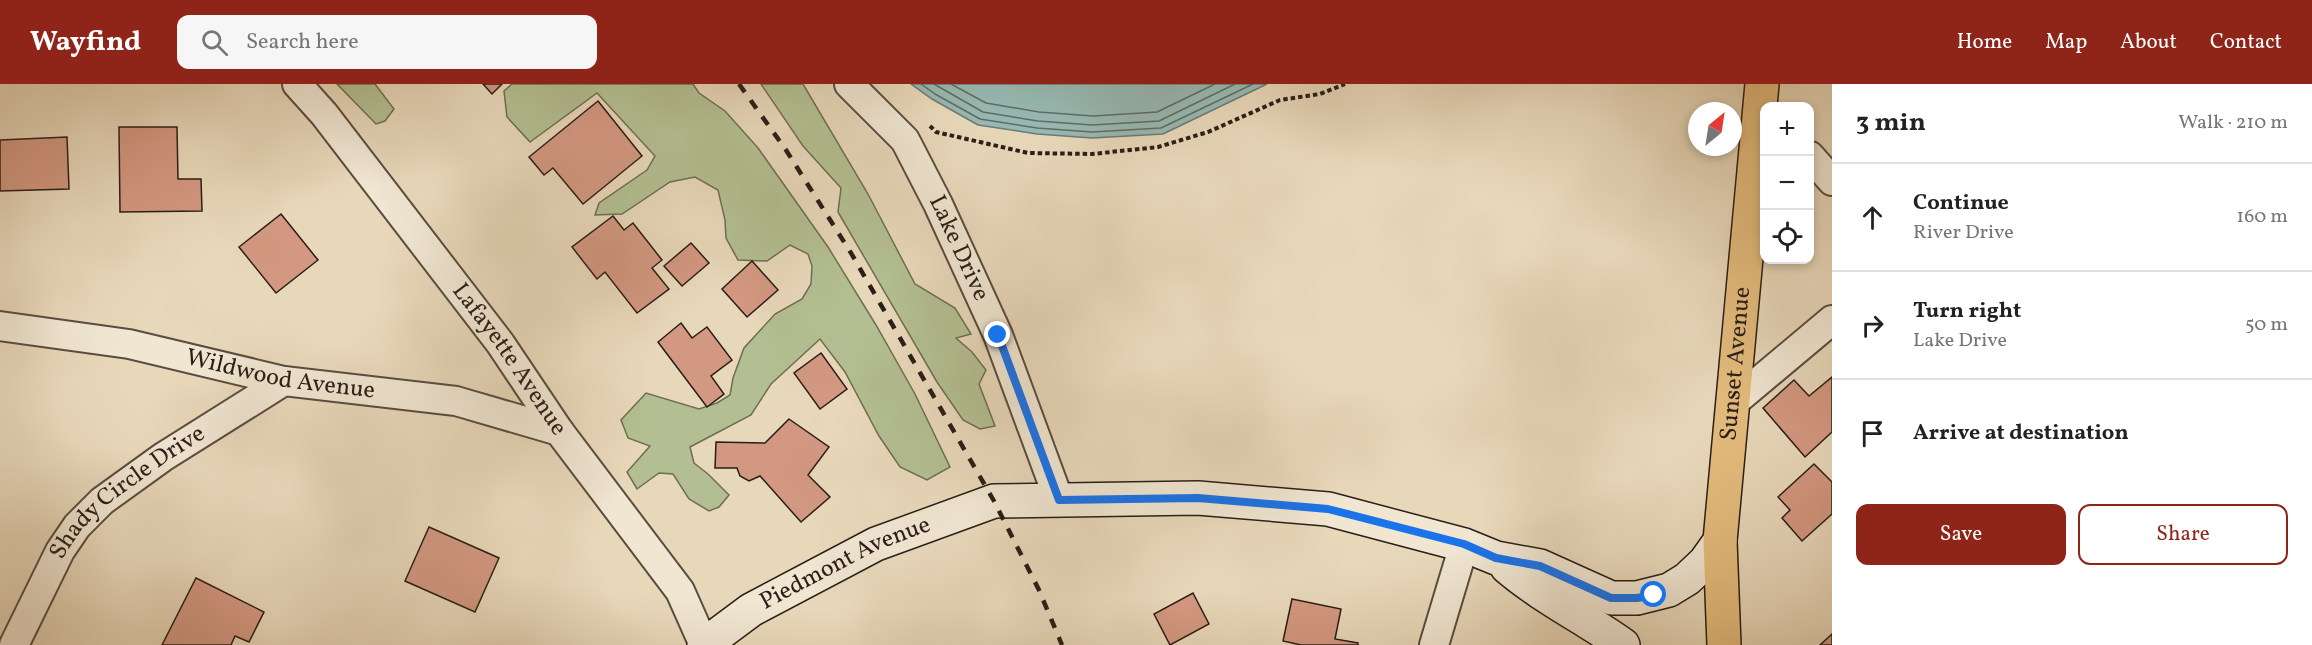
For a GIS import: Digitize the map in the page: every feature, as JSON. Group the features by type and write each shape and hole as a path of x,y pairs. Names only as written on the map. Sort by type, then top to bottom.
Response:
{"main road":[{"name":"Sunset Avenue","path":"1724,645 1720,541 1763,97"}],"street":[{"name":"Lafayette Avenue","path":"297,84 324,114 500,343 559,431 680,591 704,645"},
{"name":"Lake Drive","path":"849,84 905,140 938,204 998,335 1059,500"},
{"path":"1814,161 1832,181"},
{"path":"1734,403 1832,320"},
{"name":"Wildwood Avenue","path":"0,326 129,344 284,381 456,401 559,431"},
{"name":"Shady Circle Drive","path":"14,645 60,551 77,526 102,501 163,457 284,381"},
{"name":"Piedmont Avenue","path":"704,645 751,610 876,544 994,501 1198,498 1328,509 1464,544 1496,558"},
{"path":"1496,558 1540,566 1611,598 1637,598 1669,590 1687,579 1720,541"},
{"path":"1434,645 1464,544"},
{"path":"1496,558 1522,580 1623,645"}],"path":[{"path":"928,124 936,132 1028,153 1092,154 1158,147 1208,132 1280,100 1320,94 1345,84"}],"green space":[{"path":"337,84 375,84 394,109 385,121 376,124"},
{"path":"512,84 693,84 699,93 725,111 758,148 828,247 915,394 950,467 927,480 900,467 879,436 845,372 820,339 771,384 751,415 690,447 694,463 729,495 719,507 709,511 689,499 673,474 659,473 637,489 627,472 650,446 628,438 621,420 646,393 699,409 717,403 730,395 733,378 744,348 775,314 802,299 811,284 812,266 808,254 790,245 767,261 738,260 726,238 725,220 718,190 695,177 670,182 622,214 595,215 599,203 647,170 655,156 597,93 530,142 507,117 504,91"},
{"path":"761,84 803,84 868,194 915,284 955,308 971,334 956,338 972,352 986,370 979,384 995,426 980,429 963,420 937,382 838,212 841,188 803,146"}],"water":[{"path":"911,84 1267,84 1163,134 1092,138 1037,134 978,125 932,99"}],"building":[{"path":"483,84 502,84 492,94"},
{"path":"598,101 642,156 583,204 553,168 544,175 529,157"},
{"path":"119,127 177,127 178,179 201,179 202,211 120,212"},
{"path":"67,137 69,189 0,191 0,140"},
{"path":"281,214 318,260 276,293 239,247"},
{"path":"613,216 624,230 633,223 662,260 652,268 669,289 637,313 605,272 597,279 572,247"},
{"path":"691,243 709,263 682,286 664,266"},
{"path":"752,261 778,290 747,317 722,289"},
{"path":"681,323 692,338 707,327 732,360 711,376 724,394 707,407 658,342"},
{"path":"821,353 847,389 820,409 794,373"},
{"path":"1832,377 1832,432 1805,457 1763,408 1794,380 1809,396"},
{"path":"789,419 829,447 808,475 830,497 801,522 760,476 749,481 740,476 737,468 715,468 716,442 765,443"},
{"path":"1814,464 1832,482 1832,514 1802,541 1782,518 1790,510 1778,497"},
{"path":"429,527 499,558 475,612 405,581"},
{"path":"196,578 264,612 249,642 235,636 231,645 162,645"},
{"path":"1193,593 1209,624 1170,645 1154,614"},
{"path":"1292,599 1341,609 1335,639 1358,643 1358,645 1301,645 1283,641"},
{"path":"1832,634 1832,645 1820,645"}],"railway":[{"path":"739,84 786,150 851,253 994,501 1039,590 1062,645"}],"route":[{"path":"998,335 1059,500 1198,498 1328,509 1464,544 1496,558 1540,566 1611,598 1637,598 1654,595"}]}
